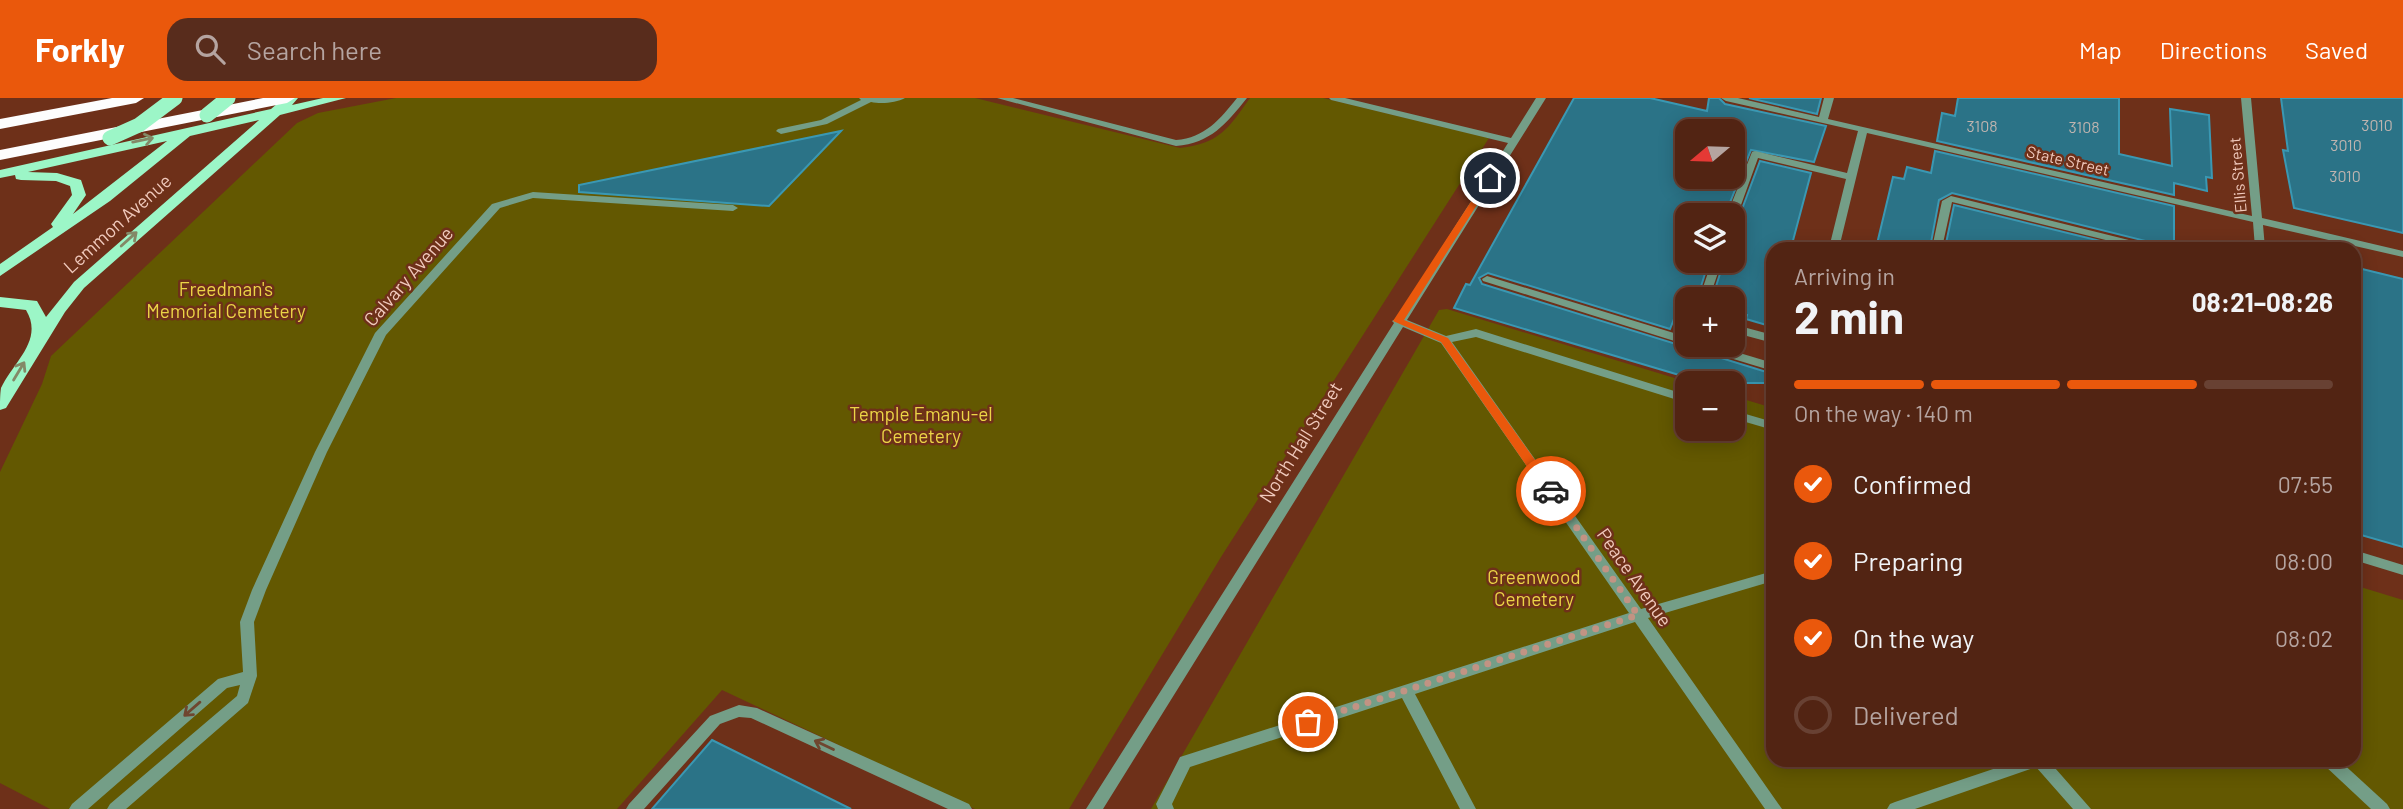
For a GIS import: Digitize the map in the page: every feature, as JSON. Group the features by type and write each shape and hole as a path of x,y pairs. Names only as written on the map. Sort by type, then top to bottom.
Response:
{"highway":[{"path":"0,124 136,98"},
{"path":"0,155 289,98"}],"main road":[{"path":"0,174 110,138 139,125 175,98"},
{"path":"3,269 106,198 229,98"},
{"name":"Lemmon Avenue","path":"0,404 39,340 79,285 289,98"},
{"path":"0,174 340,98"},
{"path":"0,174 57,177 76,183 80,190 75,203 55,227 3,269"},
{"path":"0,302 31,305 40,320 39,340"}],"street":[{"path":"781,131 824,122 866,99 900,98"},
{"path":"1002,98 1176,143 1190,143 1209,135 1242,98"},
{"path":"1334,98 1514,142"},
{"name":"North Hall Street","path":"1094,809 1398,321 1541,98"},
{"name":"State Street","path":"1726,98 2352,242"},
{"path":"1823,120 1829,98"},
{"name":"Ellis Street","path":"2246,98 2260,242"},
{"path":"1835,242 1863,129"},
{"path":"1737,203 1755,153 1850,177"},
{"name":"Calvary Avenue","path":"250,676 247,622 259,590 321,452 381,333 496,206 510,199 533,195 733,208"},
{"path":"1938,242 1947,201 1951,199 2125,242"},
{"name":"State Street","path":"2361,244 2403,254"},
{"path":"1487,279 1675,337"},
{"path":"1398,321 1445,340 1476,333 1675,395"},
{"path":"1745,331 1766,337"},
{"name":"Peace Avenue","path":"1445,340 1774,809"},
{"path":"1740,357 1766,365"},
{"path":"1745,418 1766,424"},
{"path":"2361,557 2403,570"},
{"path":"1166,809 1164,804 1185,762 1638,615 1766,578"},
{"path":"77,809 223,683 250,676"},
{"path":"115,809 243,699 250,676"},
{"path":"1406,691 1468,809"},
{"path":"634,809 715,720 739,711 752,712 964,809"},
{"path":"1895,809 2018,767"},
{"path":"2044,767 2083,809"},
{"path":"2337,767 2382,809"}],"green space":[{"name":"Temple Emanu-el Cemetery","path":"396,98 975,98 1180,148 1194,146 1222,133 1250,98 1323,98 1489,138 1221,557 1069,809 975,809 722,690 617,809 50,809 0,783 0,472 42,384 51,356 297,123 318,113"},
{"name":"Greenwood Cemetery","path":"1447,309 1675,378 1675,441 1745,441 1745,400 1766,406 1766,767 2361,767 2361,587 2403,600 2403,809 1151,809 1439,310"}],"building":[{"path":"1574,98 1650,98 1707,111 1709,98 1719,98 1725,104 1826,126 1814,162 1751,150 1745,165 1745,119 1675,119 1675,189 1735,189 1730,203 1675,203 1675,273 1705,273 1701,287 1675,287 1675,316 1670,329 1488,273 1479,278 1482,284 1675,344 1675,357 1718,357 1766,372 1766,383 1745,383 1745,371 1675,371 1675,374 1454,308 1466,284 1470,285"},
{"path":"1749,98 1821,98 1817,114"},
{"path":"1958,98 2119,98 2119,154 2172,166 2170,109 2209,115 2212,178 2206,177 2207,191 2174,183 2174,195 1937,141 1942,113 1955,116"},
{"path":"2281,98 2403,98 2403,233 2294,208 2283,150 2288,151"},
{"path":"841,131 769,206 579,192 579,185"},
{"path":"1935,151 2174,206 2174,242 2150,242 1952,193 1939,200 1931,242 1877,242 1893,177 1904,179 1907,167 1931,173"},
{"path":"1760,161 1811,173 1793,242 1766,242 1766,325 1746,319 1745,287 1716,287 1720,273 1745,273 1744,203"},
{"path":"1954,205 2105,242 1946,242"},
{"path":"2361,269 2403,279 2403,547 2361,535"},
{"path":"712,740 851,809 652,809"}],"way so far":[{"path":"1308,722 1638,615 1551,491"}],"route":[{"path":"1490,178 1398,321 1445,340 1551,491"}],"park label":[{"name":"Freedman's Memorial Cemetery","path":"226,299"}]}
